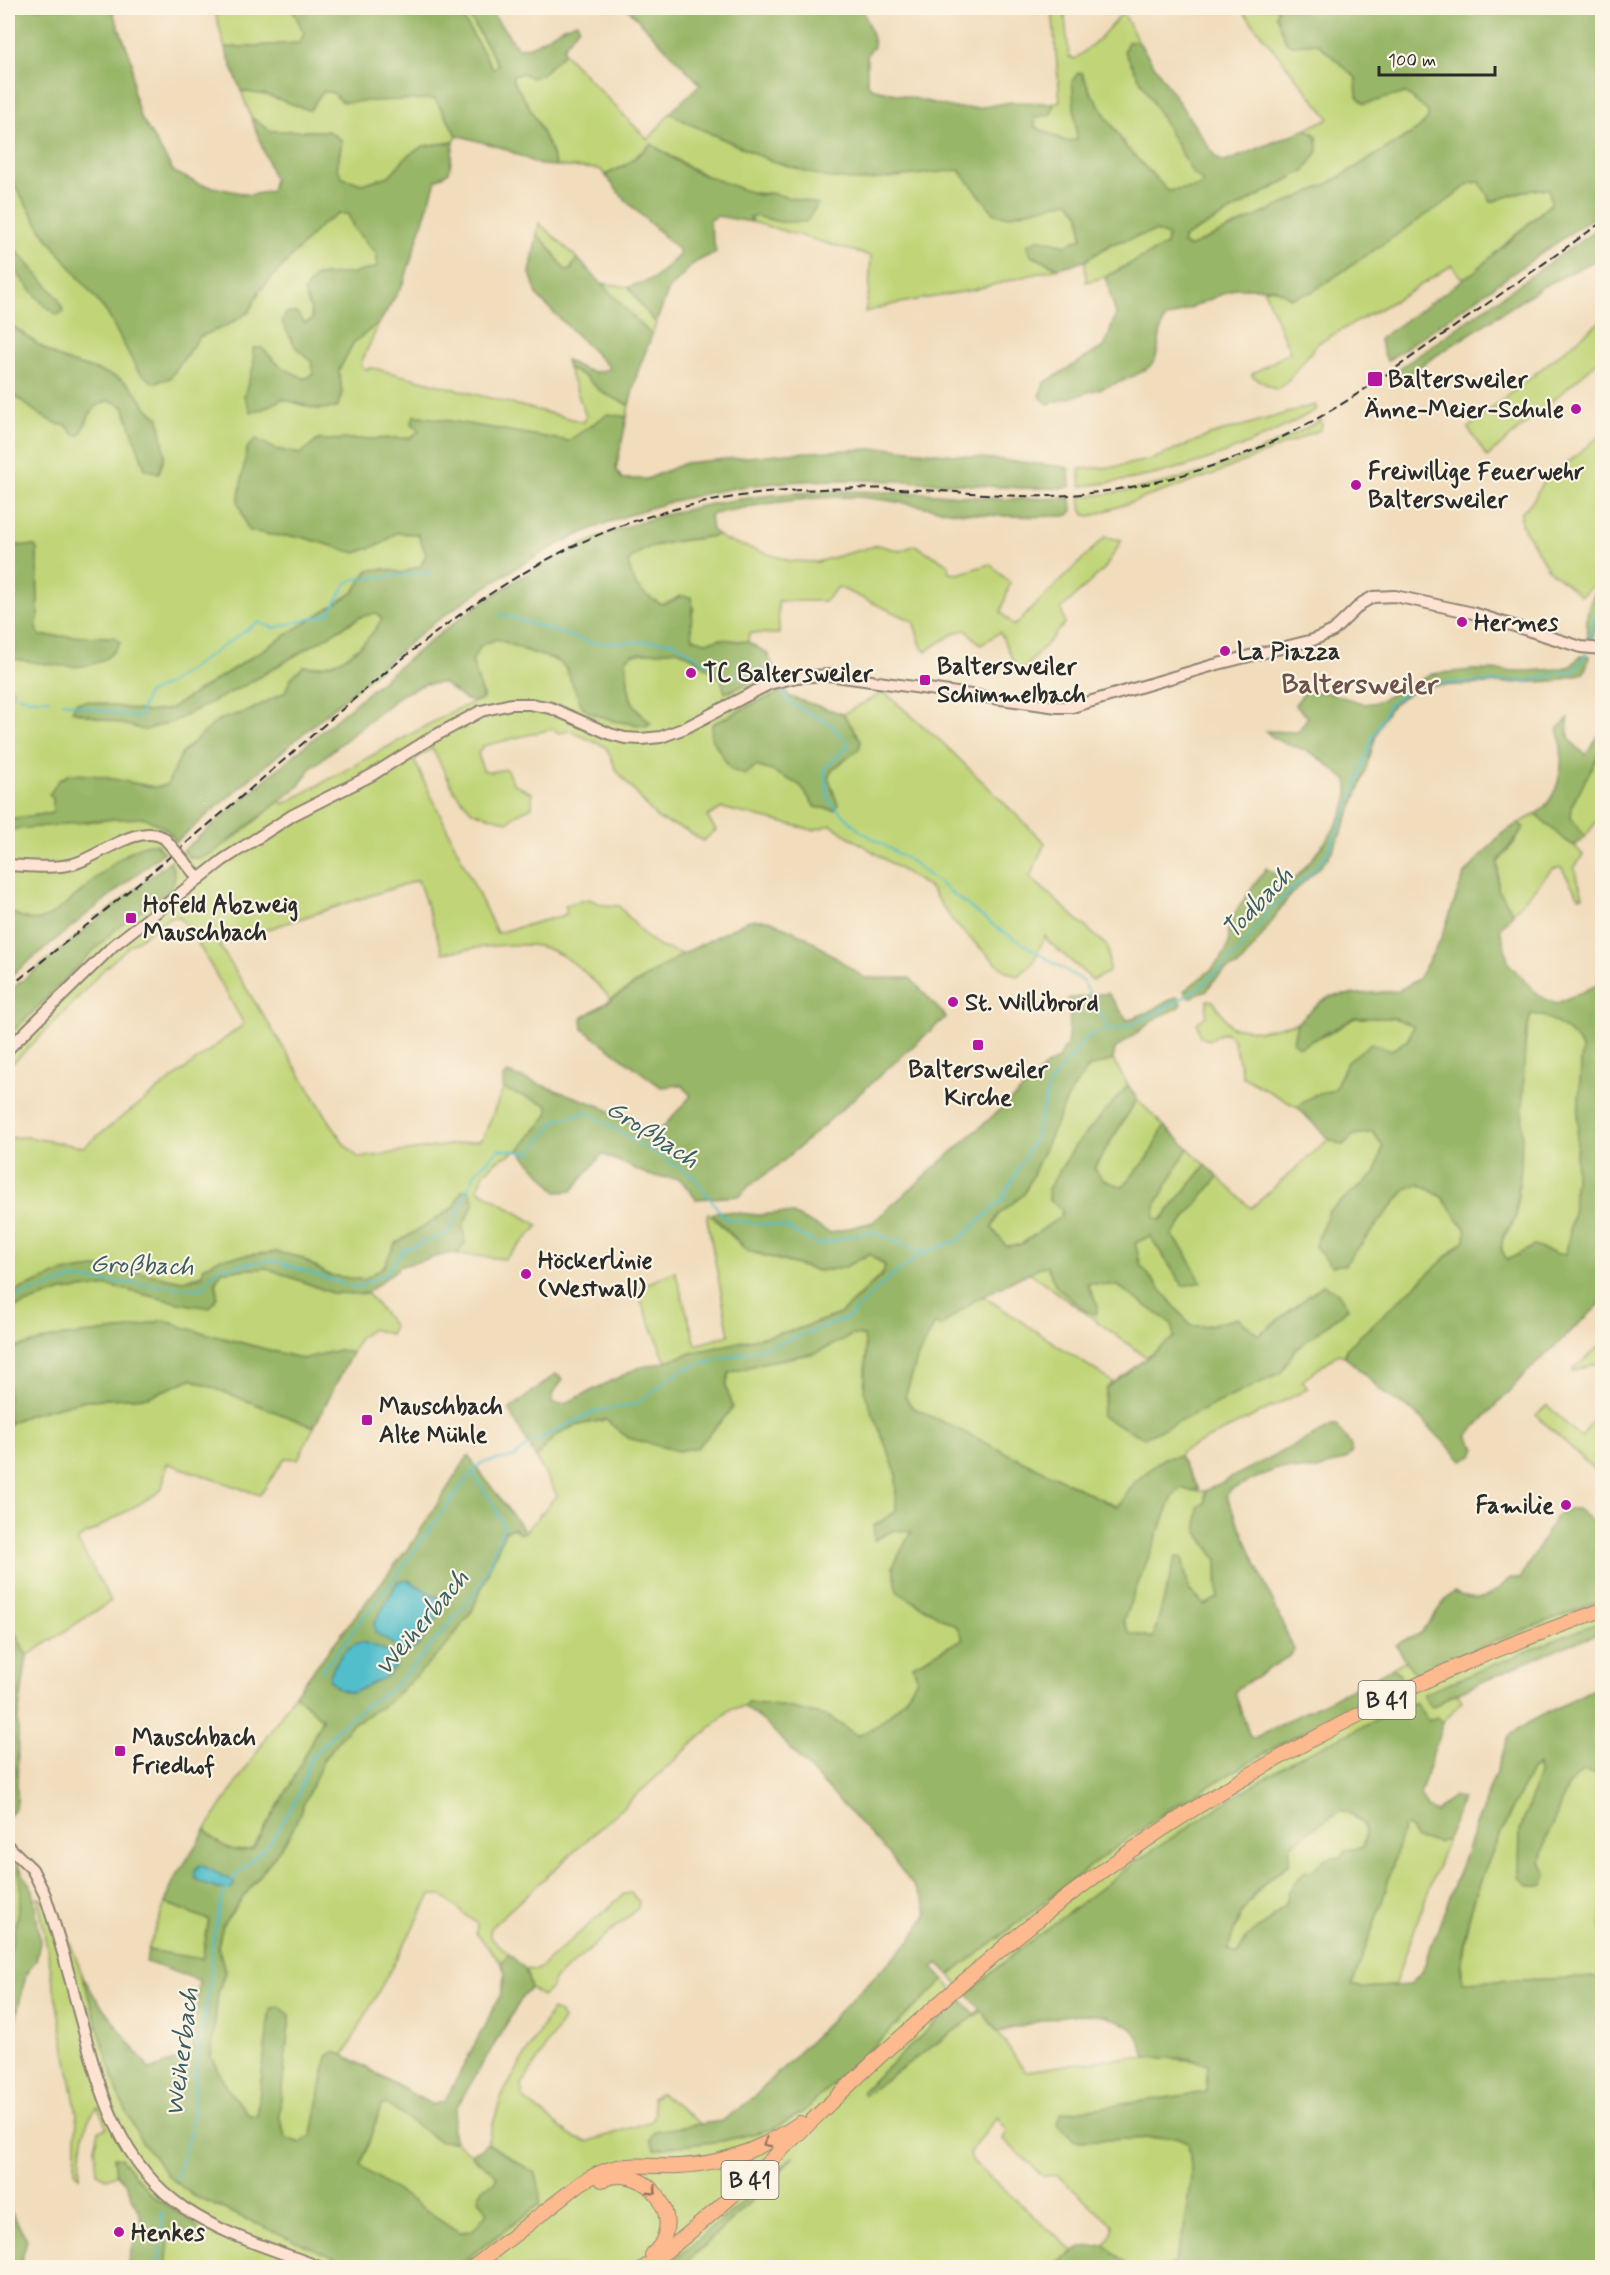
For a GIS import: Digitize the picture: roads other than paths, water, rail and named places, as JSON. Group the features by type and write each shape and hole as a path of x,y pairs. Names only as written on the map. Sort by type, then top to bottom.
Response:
{"highway":[{"name":"B 41","path":"644,2268 708,2217 754,2176 908,2030 1033,1923 1112,1864 1234,1784 1305,1742 1464,1663 1602,1610"},
{"path":"471,2268 598,2172 631,2164 677,2166 696,2164 744,2153 781,2136 849,2085"},
{"path":"482,2268 586,2189 606,2178 618,2175 629,2176 654,2190 661,2199 665,2213 666,2230 662,2243 637,2268"}],"main road":[{"path":"8,1049 114,945 256,837 293,814 372,775 468,717 494,707 530,704 551,708 610,734 626,738 661,736 685,728 773,683 797,677 828,675 1057,707 1072,707 1214,665 1322,637 1333,631 1362,603 1373,597 1382,596 1395,596 1473,613 1581,646 1599,649"},
{"path":"8,865 61,866 90,857 129,838 153,833 164,838 199,879"},
{"path":"8,1846 32,1869 41,1885 71,1981 102,2095 120,2136 133,2158 147,2176 178,2203 208,2222 244,2239 322,2268"}],"water":[{"path":"408,1580 443,1601 442,1609 419,1645 403,1651 375,1632 374,1624 398,1581"},
{"path":"361,1642 387,1652 396,1665 386,1677 352,1693 338,1689 329,1678 334,1666 345,1651"},
{"path":"201,1865 231,1880 234,1883 232,1888 218,1889 198,1881 195,1878 195,1872"}],"waterway":[{"path":"62,702 139,718 147,694 168,684 258,622 274,628 329,614 346,584 355,579 430,573"},
{"name":"Todbach","path":"1589,643 1595,615 1602,608"},
{"path":"500,614 592,643 672,641 728,677 766,669 773,679"},
{"name":"Weiherbach","path":"231,1880 269,1844 297,1799 311,1758 340,1727 392,1688 479,1589 504,1527 494,1506 472,1472 481,1463 514,1457 533,1442 596,1411 636,1404 683,1369 775,1345 848,1318 888,1279 923,1253 959,1240 1002,1200 1035,1137 1050,1083 1089,1035 1129,1026 1180,1000 1202,985 1240,950 1271,909 1313,870 1327,853 1350,804 1372,739 1389,705 1410,689 1435,683 1527,681 1576,670 1587,652"},
{"path":"778,686 790,703 832,725 849,745 824,769 829,801 859,830 912,862 994,926 1083,981 1109,1030"},
{"path":"8,692 30,699 49,699"},
{"name":"Großbach","path":"8,1302 15,1297 75,1279 202,1289 218,1268 272,1260 356,1288 387,1273 403,1250 449,1233 475,1173 499,1149 531,1153 555,1121 587,1112 693,1176 724,1217 785,1227 819,1245 870,1231 923,1253"},
{"path":"321,1672 400,1571 471,1473"},
{"name":"Weiherbach","path":"176,2179 191,2129 197,2062 211,1978 212,1945 221,1899 227,1888"},
{"name":"Weiherbach","path":"157,2268 162,2246 162,2212"}],"railway":[{"path":"8,988 173,854 436,632 525,572 573,546 623,525 660,513 696,504 771,492 846,488 1014,496 1070,495 1138,486 1205,468 1269,443 1345,402 1602,222"}],"place":[{"name":"Baltersweiler","path":"1375,379"},
{"name":"Änne-Meier-Schule","path":"1576,409"},
{"name":"Freiwillige Feuerwehr Baltersweiler","path":"1356,485"},
{"name":"Hermes","path":"1462,622"},
{"name":"La Piazza","path":"1225,651"},
{"name":"TC Baltersweiler","path":"691,673"},
{"name":"Baltersweiler Schimmelbach","path":"925,680"},
{"name":"Hofeld Abzweig Mauschbach","path":"131,918"},
{"name":"St. Willibrord","path":"953,1002"},
{"name":"Baltersweiler Kirche","path":"978,1045"},
{"name":"Höckerlinie (Westwall)","path":"526,1274"},
{"name":"Mauschbach Alte Mühle","path":"367,1420"},
{"name":"Familie","path":"1566,1505"},
{"name":"Mauschbach Friedhof","path":"120,1751"},
{"name":"Henkes","path":"119,2232"}],"district":[{"name":"Baltersweiler","path":"1360,684"}]}
